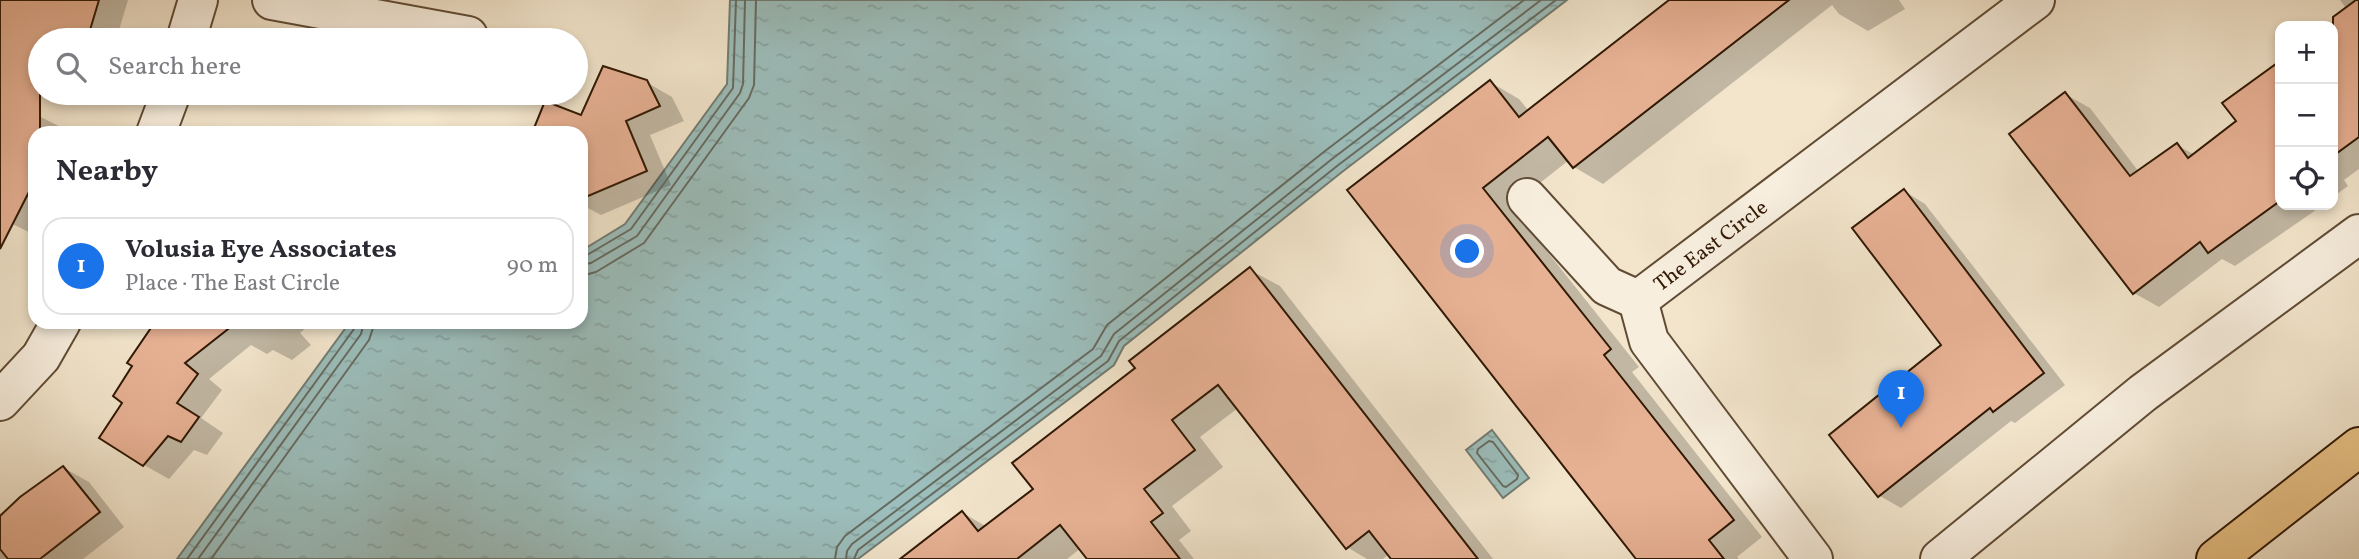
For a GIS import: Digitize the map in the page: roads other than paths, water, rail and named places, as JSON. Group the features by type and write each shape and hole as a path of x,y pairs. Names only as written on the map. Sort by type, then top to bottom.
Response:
{"main road":[{"path":"2216,559 2359,447"}],"street":[{"path":"190,28 198,0"},
{"path":"272,0 424,28"},
{"name":"The East Circle","path":"1813,559 1649,341 1638,300 2035,0"},
{"path":"159,126 166,105"},
{"path":"1527,198 1607,286 1638,300"},
{"path":"1940,559 2144,393 2359,234"},
{"path":"0,401 41,357 57,329"}],"water":[{"path":"730,0 1567,0 1342,172 1124,346 1114,365 858,559 177,559 345,329 588,329 588,247 625,224 727,84"},
{"path":"1492,430 1529,478 1503,498 1466,450"}],"place":[{"name":"Volusia Eye Associates","path":"1901,428"}]}
